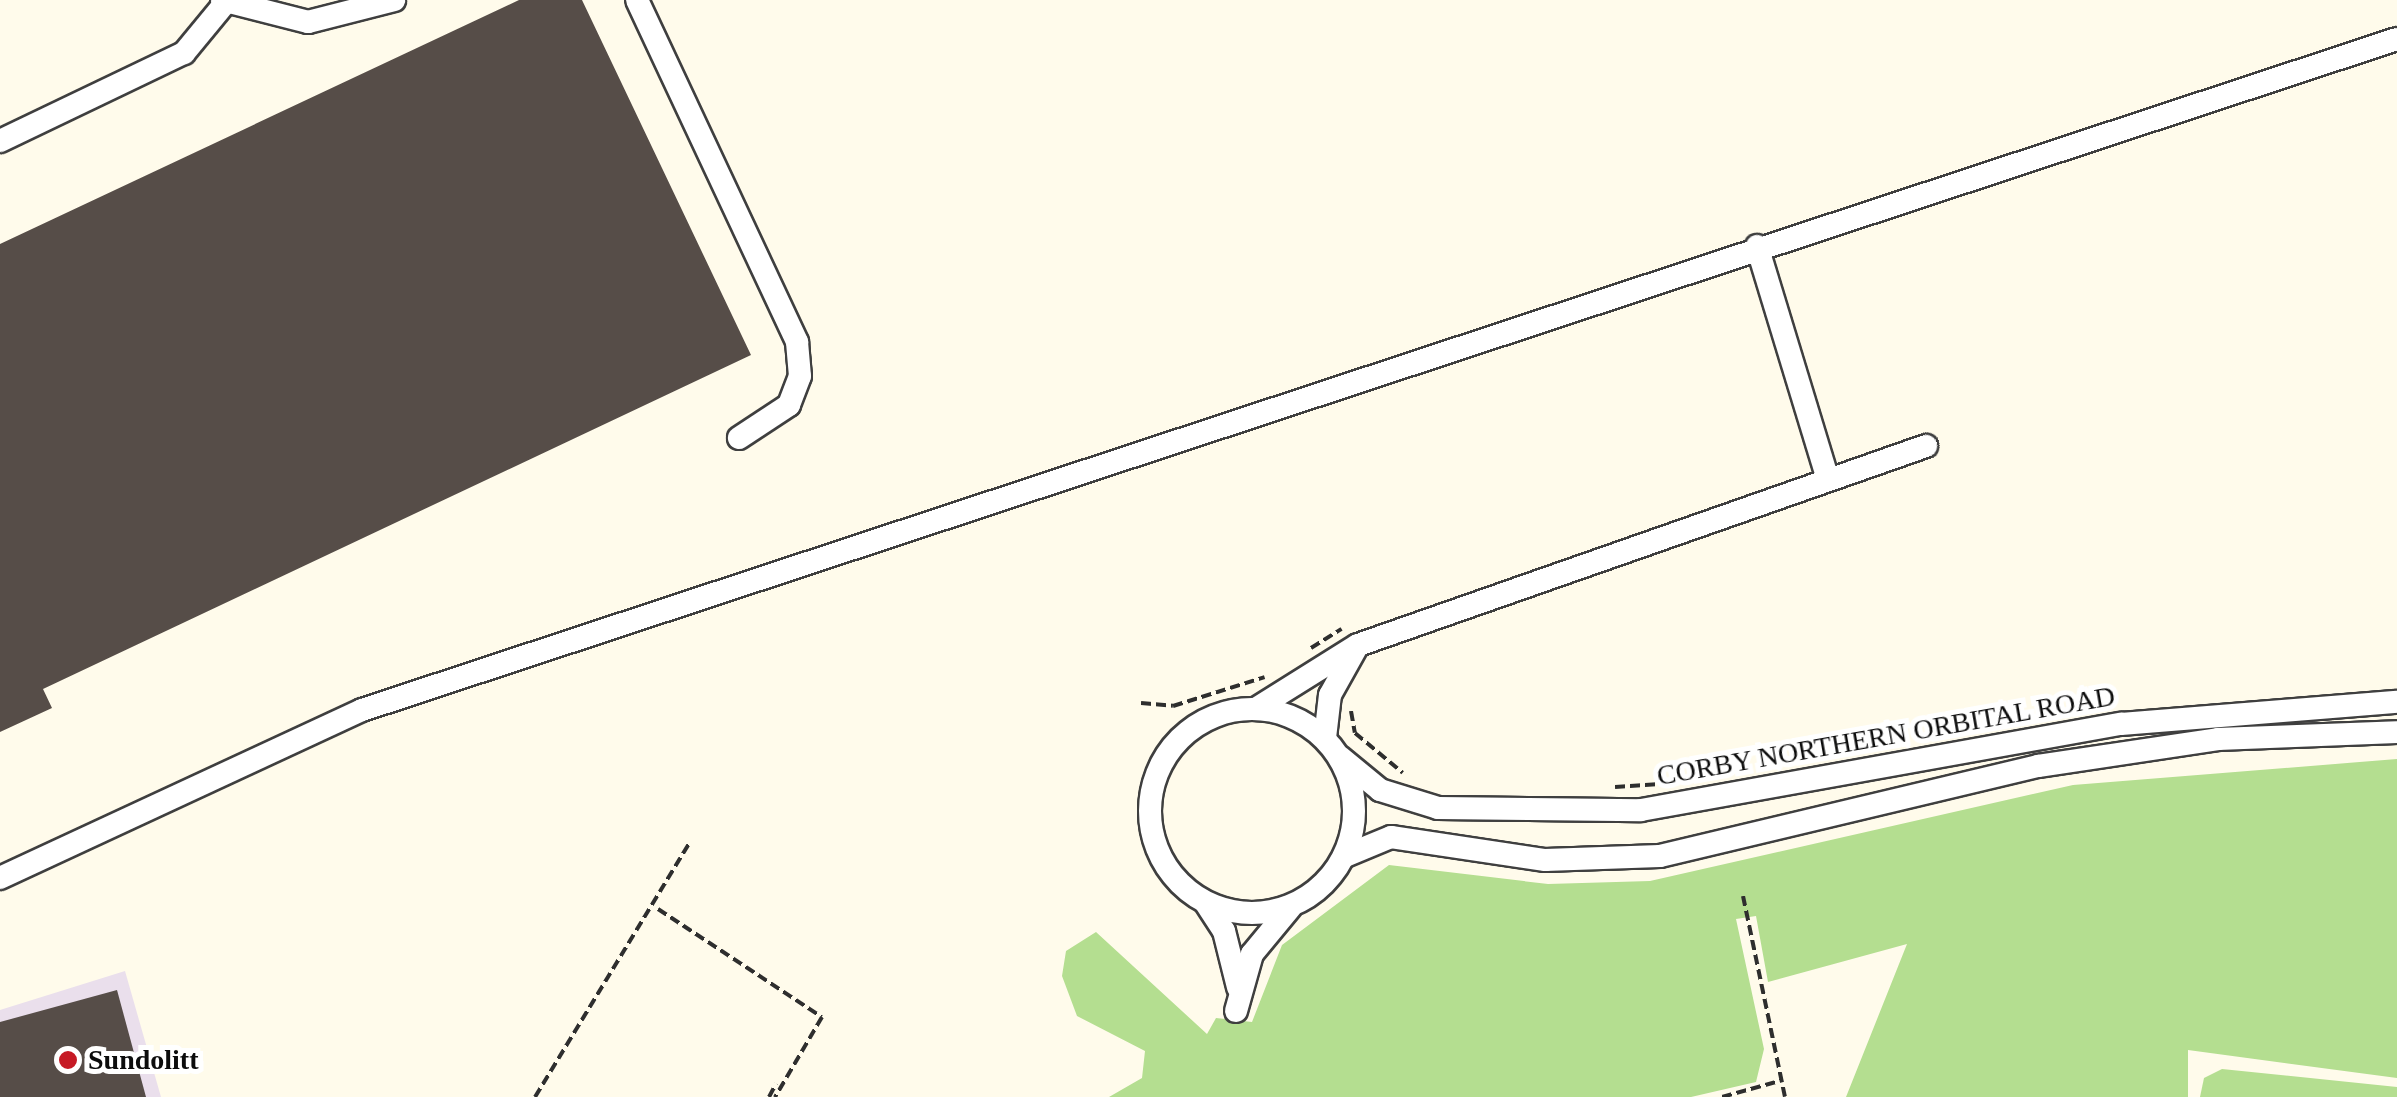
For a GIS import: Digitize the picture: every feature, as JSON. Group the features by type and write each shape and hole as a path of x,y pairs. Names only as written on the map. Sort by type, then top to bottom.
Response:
{"street":[{"path":"0,141 184,53 224,1 308,22 394,0"},
{"path":"636,0 797,342 800,376 789,405 739,438"},
{"path":"0,878 362,710 1757,246 2397,39"},
{"path":"1757,246 1827,476"},
{"path":"1358,645 1330,695 1332,748 1353,789 1344,856 1262,937 1237,1001 1224,931 1205,902 1161,860 1150,798 1177,740 1200,722 1257,708 1358,645 1827,476 1926,446"},
{"name":"CORBY NORTHERN ORBITAL ROAD","path":"1332,748 1380,790 1438,808 1641,810 2121,724 2397,702"},
{"path":"1257,708 1332,748"},
{"name":"CORBY NORTHERN ORBITAL ROAD","path":"1344,856 1391,837 1545,860 1660,856 2038,766 2218,739 2397,732"},
{"path":"1205,902 1264,913 1292,905"}],"path":[{"path":"1352,697 1355,732 1406,776"},
{"path":"1986,726 2077,710"},
{"path":"1598,788 1675,782"},
{"path":"535,1097 656,908 689,844"},
{"path":"1743,896 1785,1097"},
{"path":"656,908 822,1017 779,1080 772,1097"},
{"path":"1722,1097 1782,1080"}],"shaded area":[{"name":"Sundolitt","path":"125,971 161,1097 0,1097 0,1010"}],"green space":[{"path":"2397,759 2397,1078 2188,1050 2188,1097 1846,1097 1907,944 1768,982 1756,916 1736,919 1764,1049 1756,1082 1691,1097 1109,1097 1142,1078 1145,1051 1077,1016 1062,976 1066,951 1096,932 1207,1034 1216,1018 1252,1022 1282,945 1389,865 1548,884 1650,881 2073,785"},
{"path":"2222,1069 2397,1087 2397,1097 2200,1097 2204,1078"}],"building":[{"path":"519,0 582,0 751,355 43,689 52,708 0,732 0,244"},
{"name":"Sundolitt","path":"117,990 146,1097 0,1097 0,1022"}],"place":[{"name":"Sundolitt","path":"68,1060"}]}
